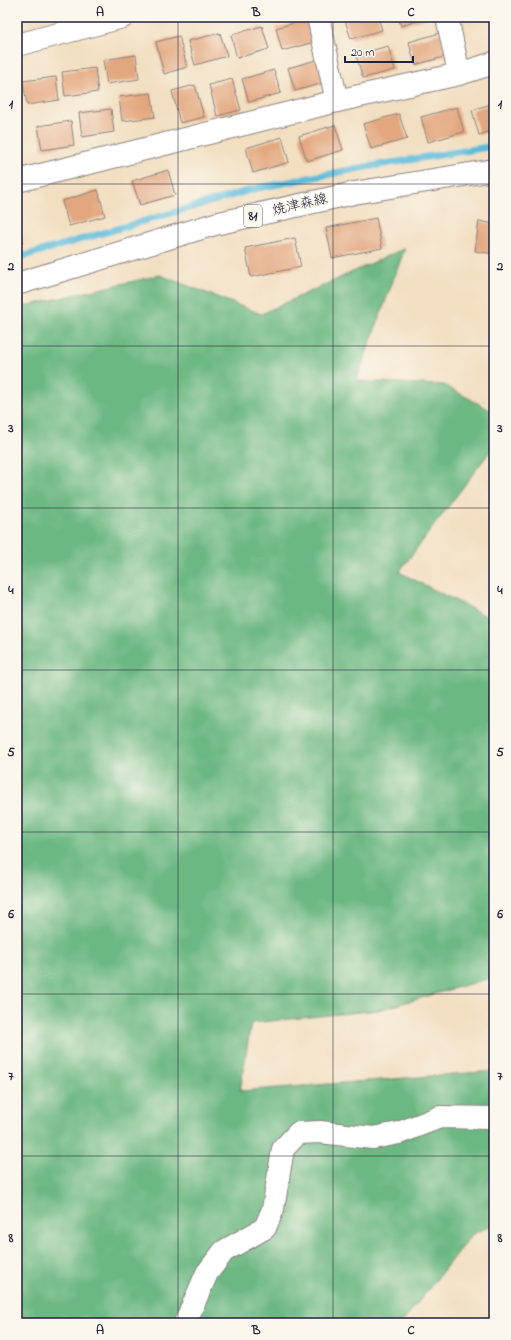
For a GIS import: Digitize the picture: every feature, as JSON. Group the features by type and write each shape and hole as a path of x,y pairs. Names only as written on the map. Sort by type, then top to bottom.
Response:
{"street":[{"path":"17,45 123,17"},
{"path":"318,17 337,101"},
{"path":"447,17 459,74"},
{"path":"17,182 337,101 459,74 494,63"},
{"name":"焼津森線","path":"17,284 215,224 354,193 494,170"},
{"path":"185,1323 206,1273 224,1251 265,1228 272,1210 282,1149 298,1133 320,1132 373,1138 399,1133 440,1117 494,1118"}],"green space":[{"path":"405,248 356,381 444,385 494,412 494,446 399,572 494,620 494,977 379,1010 251,1023 240,1091 494,1071 494,1224 471,1235 402,1323 17,1323 17,308 160,275 261,314"}],"building":[{"path":"344,17 378,17 382,30 351,39"},
{"path":"398,17 430,17 401,26"},
{"path":"308,19 314,42 282,51 276,28"},
{"path":"262,26 269,49 237,58 231,35"},
{"path":"220,33 227,56 195,65 188,41"},
{"path":"440,33 447,56 415,65 409,42"},
{"path":"179,36 187,67 164,74 156,42"},
{"path":"388,46 395,70 363,78 356,55"},
{"path":"136,55 139,79 107,84 103,60"},
{"path":"320,59 327,82 295,91 288,68"},
{"path":"95,68 98,92 65,96 62,72"},
{"path":"274,70 281,93 249,102 242,79"},
{"path":"56,77 59,100 27,105 23,81"},
{"path":"232,79 241,110 217,116 209,85"},
{"path":"195,85 204,117 180,123 172,91"},
{"path":"151,93 155,117 122,121 119,97"},
{"path":"494,103 494,130 479,135 472,110"},
{"path":"457,107 464,132 428,142 421,117"},
{"path":"111,109 114,132 82,137 79,113"},
{"path":"399,114 407,139 371,149 363,124"},
{"path":"71,121 74,145 42,150 38,126"},
{"path":"335,125 343,150 307,161 299,136"},
{"path":"282,137 289,162 253,173 246,148"},
{"path":"168,170 175,195 140,205 132,181"},
{"path":"98,190 105,216 69,226 62,201"},
{"path":"376,218 382,248 332,258 326,228"},
{"path":"479,221 494,224 494,254 475,251"},
{"path":"17,225 23,242 17,244"},
{"path":"295,238 301,267 251,277 245,248"}],"waterway":[{"path":"17,258 258,188 360,168 494,146"}]}
